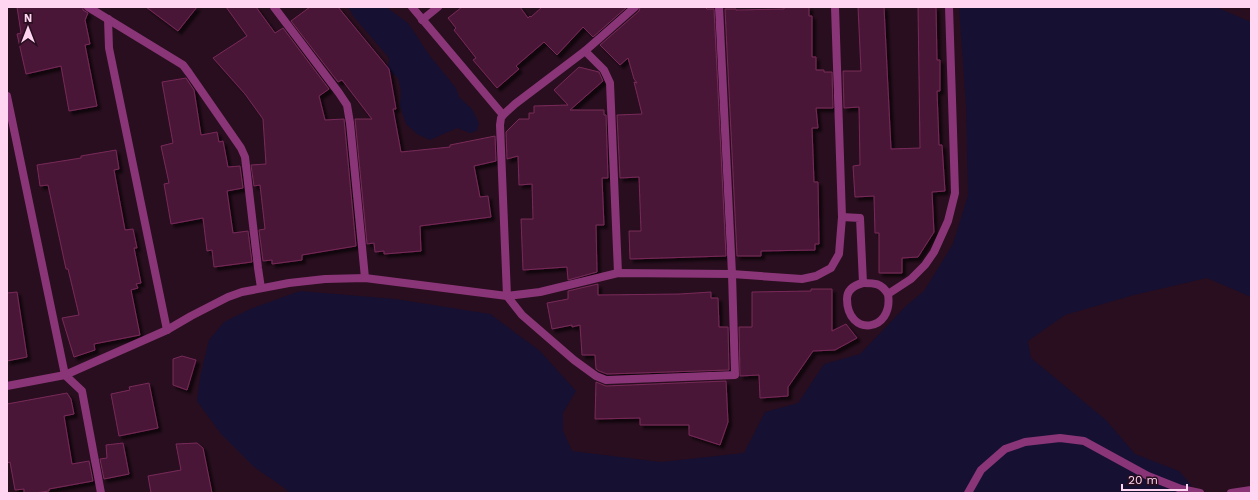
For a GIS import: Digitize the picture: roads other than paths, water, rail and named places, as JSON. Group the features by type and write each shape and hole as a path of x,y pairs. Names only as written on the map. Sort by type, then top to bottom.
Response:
{"street":[{"path":"88,7 182,65 241,148 245,157 261,288"},
{"path":"274,7 347,105 365,278"},
{"path":"412,7 503,115"},
{"path":"422,20 438,7"},
{"path":"635,7 585,51 515,104 500,118 507,296 522,315 574,360 596,376 606,380 735,375 732,274 719,7"},
{"path":"7,386 65,375 167,330 228,297 242,292 288,283 325,279 365,278 507,296 540,292 618,273 732,274 802,279 816,276 831,268 839,254 842,217 835,7"},
{"path":"888,294 912,279 925,265 934,252 948,221 955,193 949,7"},
{"path":"108,19 109,48 167,330"},
{"path":"585,51 604,70 610,83 618,273"},
{"path":"7,96 65,375 82,392 102,493"},
{"path":"842,217 860,218 863,283"},
{"path":"863,283 874,283 884,288 888,294 888,307 885,316 879,323 863,325 857,322 848,312 847,296 850,290 856,285 863,283"},
{"path":"968,493 981,470 1005,450 1025,442 1060,438 1084,441 1148,476 1181,490 1200,493"},
{"path":"1231,493 1251,490"}]}
